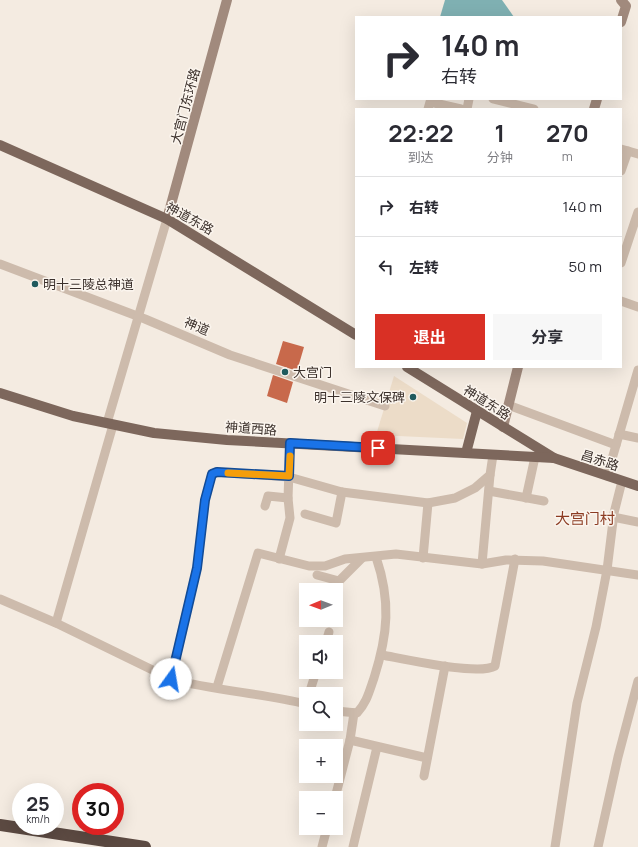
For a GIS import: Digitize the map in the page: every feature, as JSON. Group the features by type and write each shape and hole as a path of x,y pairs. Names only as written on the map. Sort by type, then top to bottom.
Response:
{"highway":[{"path":"0,825 145,847"},
{"path":"0,831 116,847"}],"main road":[{"name":"神道东路","path":"0,145 167,218 355,334"},
{"name":"神道东路","path":"410,368 554,458"},
{"name":"神道西路","path":"0,393 73,416 154,433 290,443 554,458"},
{"path":"466,453 468,432 477,410"},
{"name":"昌赤路","path":"554,458 638,486"}],"street":[{"name":"大宫门东环路","path":"167,218 227,0"},
{"path":"621,0 626,6 622,19"},
{"path":"497,100 530,108"},
{"path":"428,108 430,102 457,108"},
{"path":"622,164 624,150 638,154"},
{"path":"622,260 638,212"},
{"path":"56,623 138,316 167,218"},
{"name":"神道","path":"0,264 138,316 230,355 385,406"},
{"path":"622,301 638,307"},
{"path":"503,427 518,368"},
{"path":"607,476 638,370"},
{"path":"508,405 616,445"},
{"path":"619,434 638,438"},
{"path":"279,559 290,518 288,498 290,443"},
{"path":"482,564 493,455"},
{"path":"526,498 535,457"},
{"path":"171,679 197,568 205,500 212,474 217,472 289,476 342,492 428,502 455,498 475,488 490,475"},
{"path":"555,847 577,703 596,627 607,570 613,516 622,481"},
{"path":"489,490 544,501"},
{"path":"305,514 336,523 342,492"},
{"path":"265,506 268,496 288,498"},
{"path":"423,558 428,502"},
{"path":"613,516 638,522"},
{"path":"217,687 258,553 309,566 325,566 345,559 396,554 482,564 515,559 638,575"},
{"path":"343,712 357,713 365,704 382,655 386,626 386,600 382,574 376,557"},
{"path":"317,575 339,581 362,558"},
{"path":"382,655 445,666 488,670 494,666 515,559"},
{"path":"0,599 56,623 171,679 191,684 217,687 299,703"},
{"path":"424,776 445,666"},
{"path":"598,847 618,757 638,681"},
{"path":"337,791 350,740 354,713"},
{"path":"350,740 427,758"},
{"path":"353,847 378,746"},
{"path":"322,847 325,835"}],"shaded area":[{"path":"394,376 467,423 463,439 376,435"}],"water":[{"path":"445,0 502,0 513,16 440,16"}],"building":[{"path":"283,341 304,347 297,371 276,364"},
{"path":"273,375 293,382 287,403 267,396"}],"slow traffic":[{"path":"228,473 289,476 290,456"}],"place":[{"name":"明十三陵总神道","path":"35,284"},
{"name":"大宫门","path":"285,372"},
{"name":"明十三陵文保碑","path":"413,397"}],"district":[{"name":"大宫门村","path":"585,519"}],"route":[{"path":"171,679 197,568 205,500 212,474 217,472 289,476 290,443 378,448"}]}
